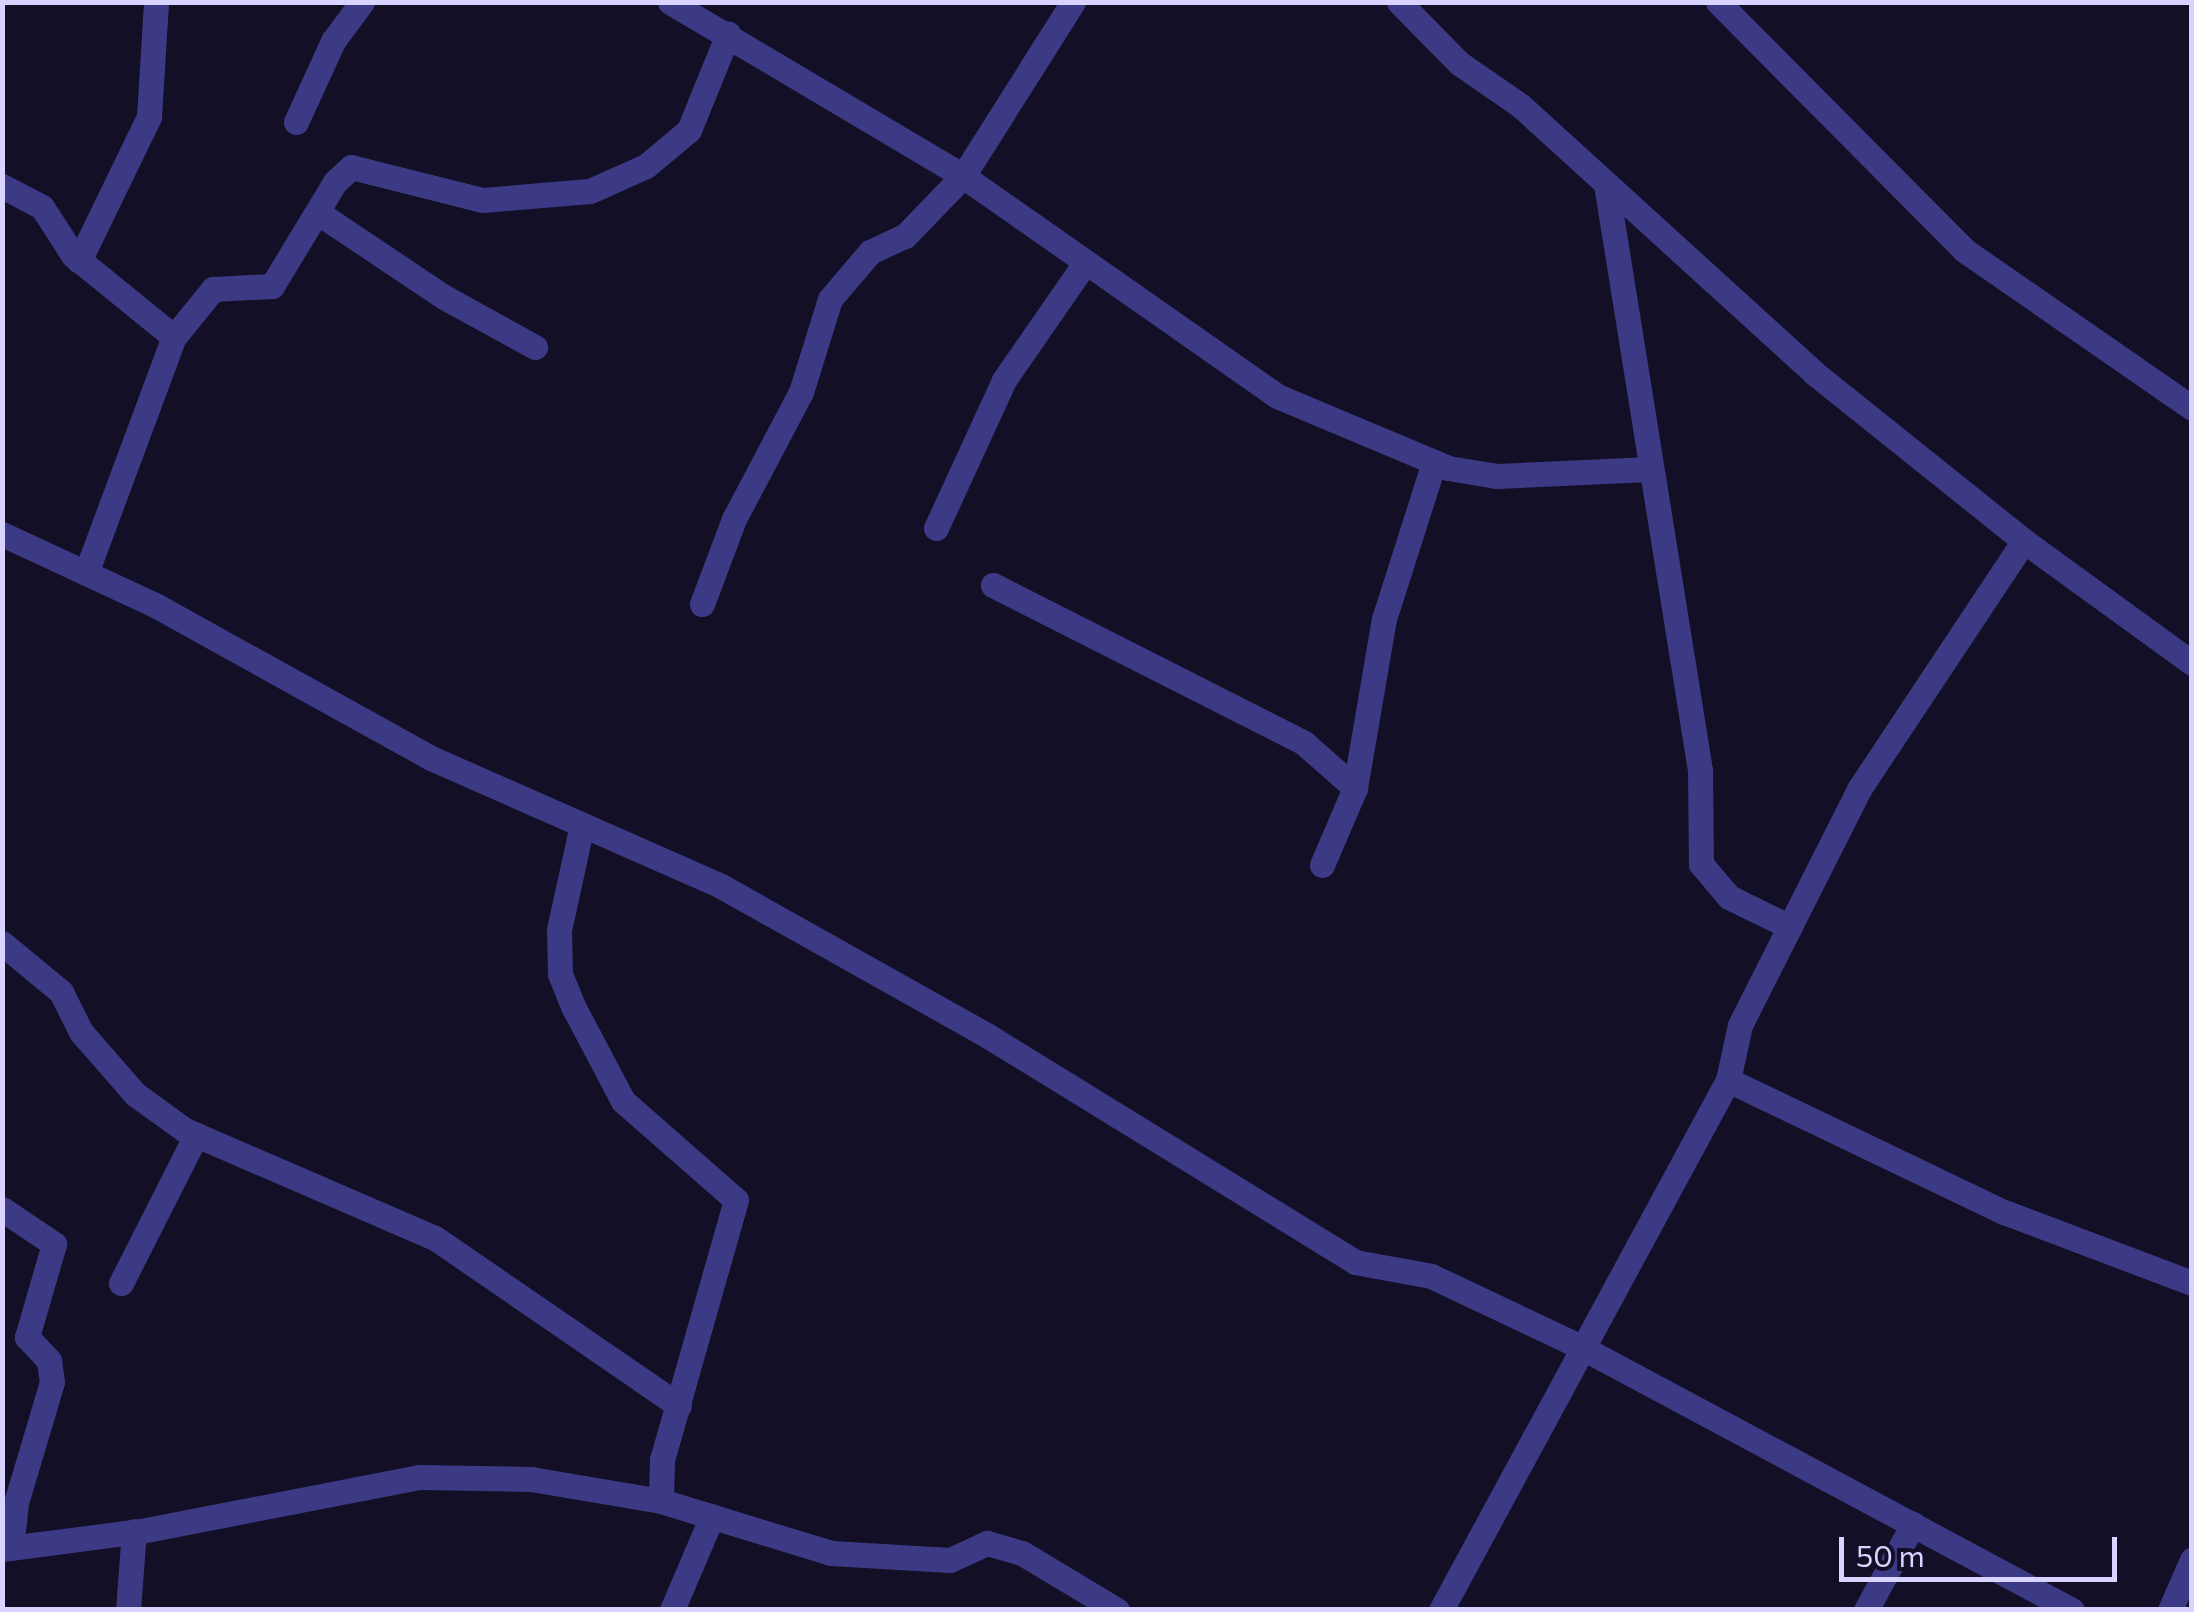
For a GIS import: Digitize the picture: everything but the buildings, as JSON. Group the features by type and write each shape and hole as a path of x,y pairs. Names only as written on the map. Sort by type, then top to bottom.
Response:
{"street":[{"path":"79,260 149,117 156,2"},
{"path":"296,122 333,40 362,2"},
{"path":"670,2 963,176 1254,383 1434,462 1496,476 1650,468"},
{"path":"702,604 734,520 801,392 830,300 870,252 905,236 963,176 1073,2"},
{"path":"1399,2 1459,64 1522,106 1813,372 2024,541 2192,663"},
{"path":"1718,2 1964,250 2192,408"},
{"path":"86,573 174,336 213,288 272,286 317,212 351,167 482,200 590,191 646,166 689,130 728,34"},
{"path":"1606,184 1700,770 1700,864 1729,897 1790,926"},
{"path":"2,186 42,207 79,260 174,336"},
{"path":"317,212 444,297 535,347"},
{"path":"936,528 1004,380 1085,263"},
{"path":"1322,865 1355,788 1384,619 1434,462"},
{"path":"2,534 86,573 430,758 721,886 955,1018 1355,1262 1432,1276 1579,1346 2072,1610"},
{"path":"1441,1610 1579,1346 1728,1080 1740,1025 1859,789 2024,541"},
{"path":"994,584 1304,744 1355,788"},
{"path":"582,825 558,930 560,974 623,1101 736,1200 662,1458 661,1501"},
{"path":"2,942 62,992 81,1032 134,1094 196,1135 435,1238 678,1406"},
{"path":"1728,1080 1956,1192 2192,1283"},
{"path":"121,1283 196,1135"},
{"path":"2,1209 54,1244 27,1337 49,1361 52,1382 16,1503 7,1549 134,1532 418,1478 531,1479 661,1501 831,1553 898,1562 950,1560 986,1543 1022,1552 1118,1610"},
{"path":"672,1610 712,1516"},
{"path":"1866,1610 1912,1524"},
{"path":"128,1610 134,1532"},
{"path":"2170,1610 2191,1564"}]}
